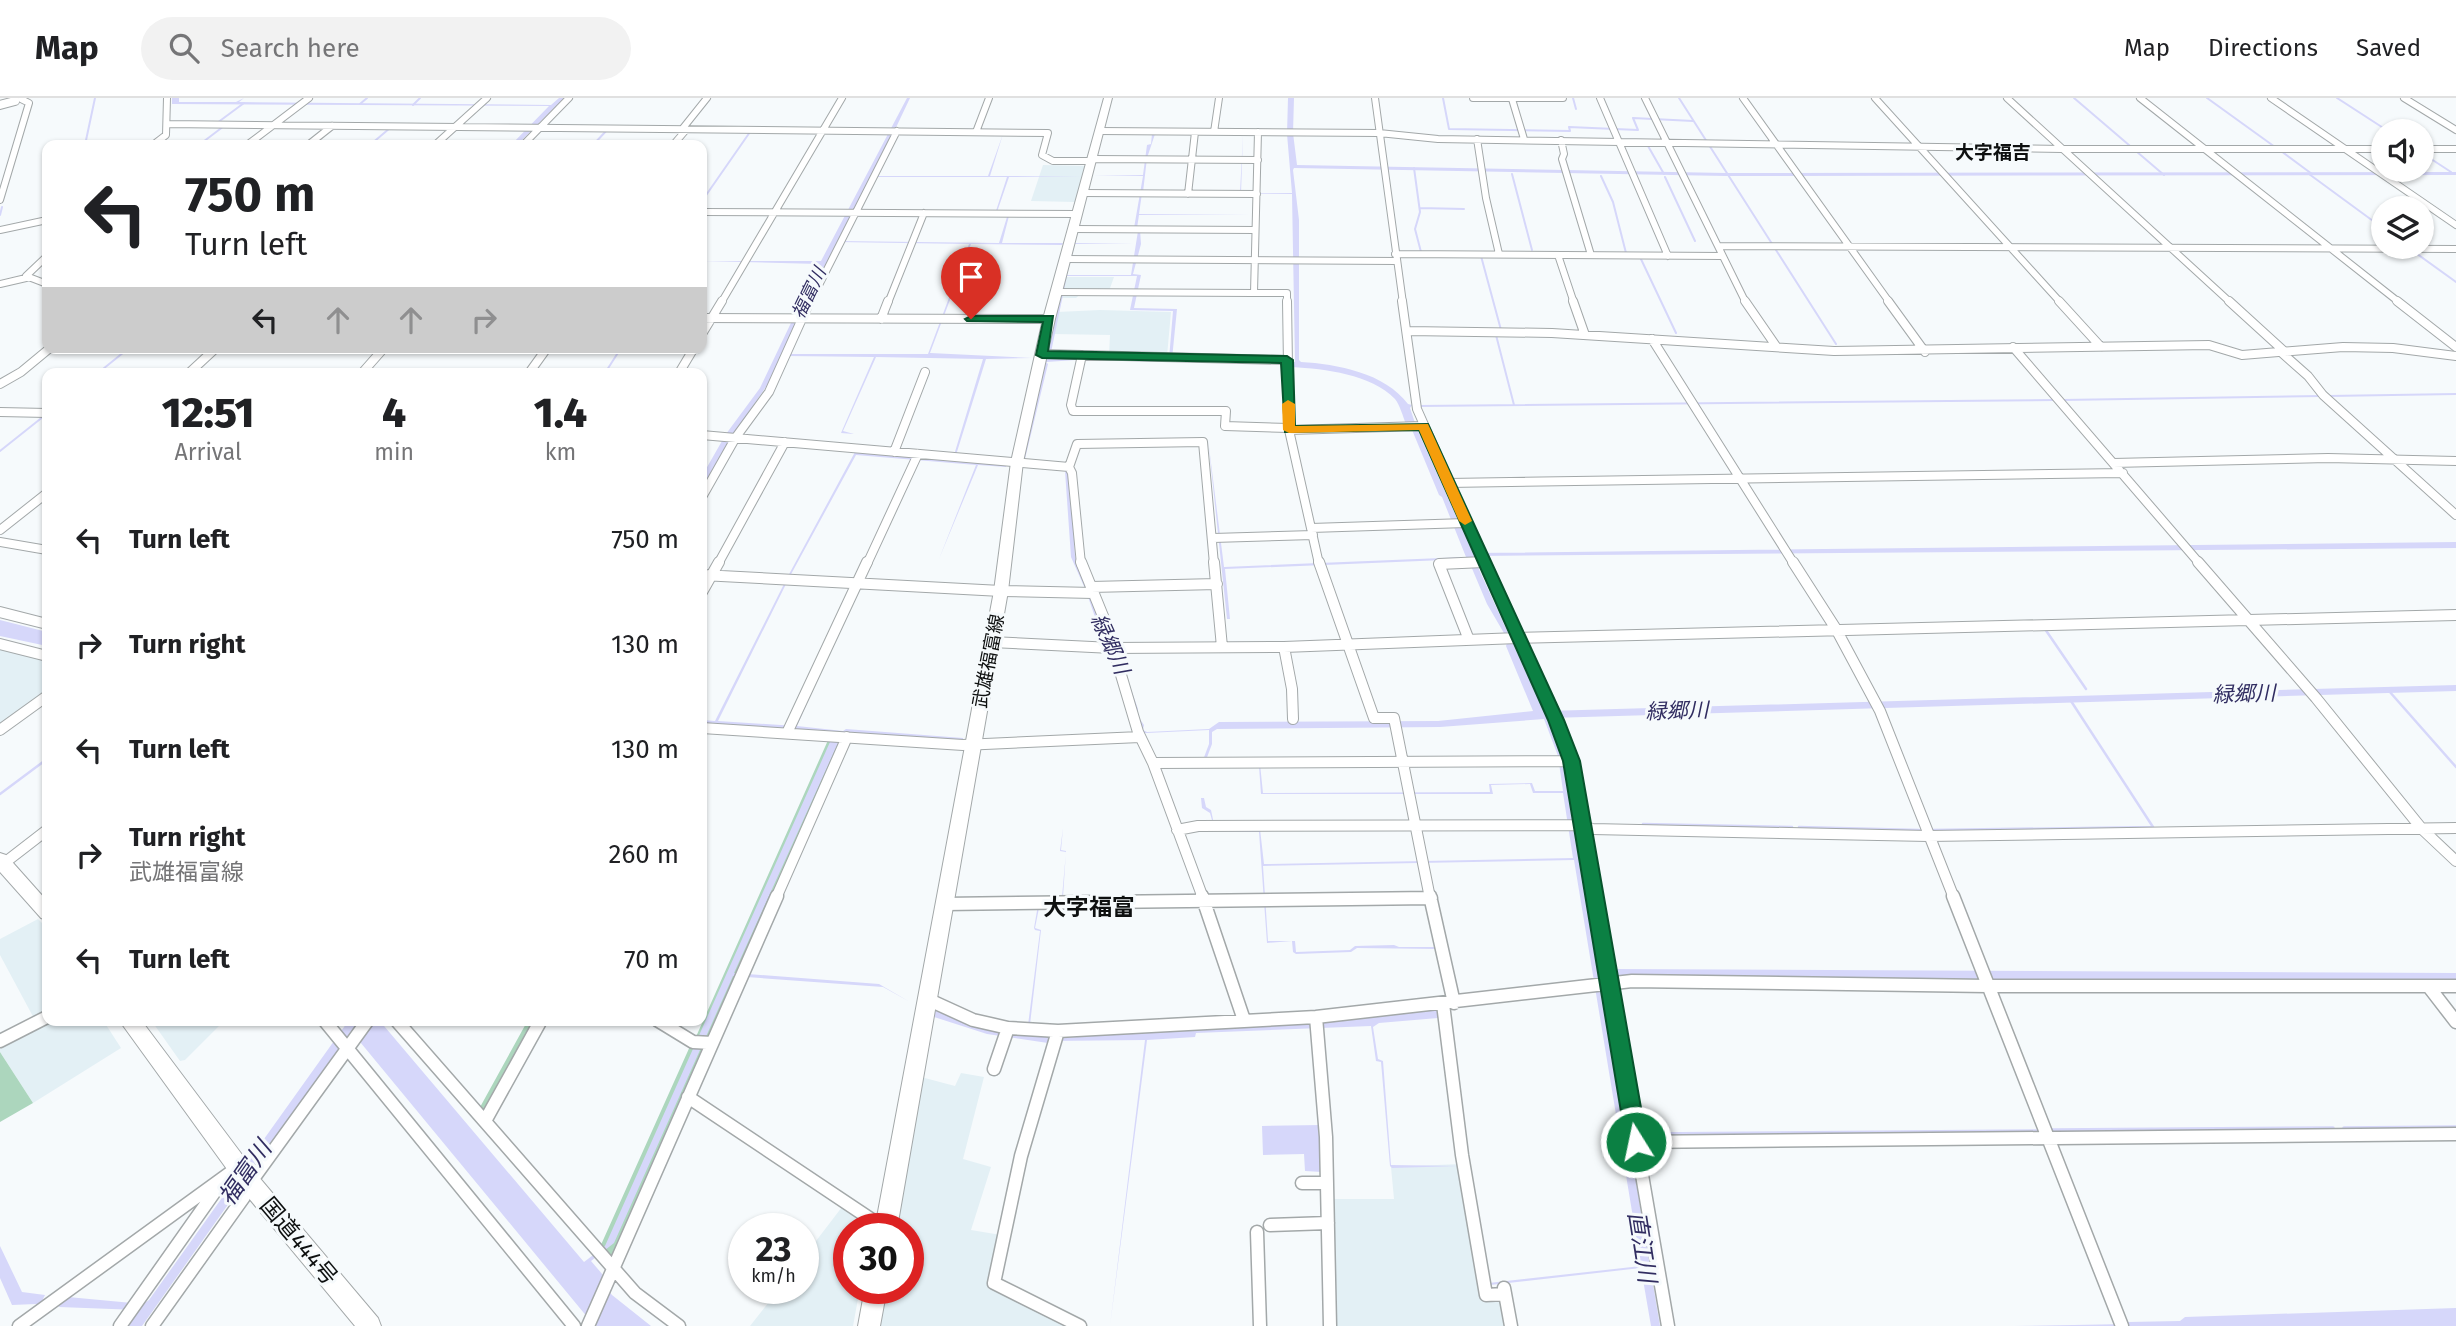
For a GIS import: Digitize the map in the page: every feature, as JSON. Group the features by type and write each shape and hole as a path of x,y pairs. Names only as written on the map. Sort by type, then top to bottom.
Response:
{"main road":[{"name":"武雄福富線","path":"888,1213 1001,591 1021,462 1046,355 1049,319 1060,292 1075,222 1108,98"},
{"path":"2,862 42,907"},
{"name":"国道444号","path":"133,1026 237,1175 370,1326"},
{"path":"869,1326 873,1304"}],"street":[{"path":"160,140 166,135 167,98"},
{"path":"254,140 309,98"},
{"path":"441,140 487,98"},
{"path":"526,140 535,127 569,98"},
{"path":"677,140 707,98"},
{"path":"707,326 842,98"},
{"path":"976,132 989,98"},
{"path":"1214,132 1219,98"},
{"path":"1375,98 1421,427 1448,483 1460,523 1481,559 1511,638 1556,720 1608,986 1668,1326"},
{"path":"1473,98 1563,98"},
{"path":"1600,98 1668,256"},
{"path":"1645,98 1746,303 1776,346"},
{"path":"1743,98 1925,352"},
{"path":"1875,98 2101,346"},
{"path":"2007,98 2456,515"},
{"path":"2140,98 2456,347"},
{"path":"2271,98 2456,225"},
{"path":"2404,98 2456,130"},
{"path":"0,105 21,99 29,103 0,200"},
{"path":"1512,99 1524,139"},
{"path":"167,124 1048,133 1042,155 1054,160 1258,160"},
{"path":"314,140 333,125"},
{"path":"707,487 732,437 769,392 798,318 841,241 851,213 897,131"},
{"path":"1100,131 1379,133 1438,139 1920,147 2371,149"},
{"path":"1188,193 1195,132"},
{"path":"1254,293 1258,132"},
{"path":"1477,139 1484,170 1486,198 1499,254"},
{"path":"1561,140 1566,171 1591,255"},
{"path":"2434,149 2456,149"},
{"path":"1083,193 1257,193"},
{"path":"707,212 996,214 1138,229 1255,230"},
{"path":"881,319 924,213"},
{"path":"0,230 42,221"},
{"path":"1718,246 2456,249"},
{"path":"1068,259 1303,261 1396,258 1422,254 1722,256"},
{"path":"1558,255 1586,335"},
{"path":"26,278 27,272 42,260"},
{"path":"0,284 26,278 42,283"},
{"path":"1060,292 1287,293 1289,429 1320,564 1374,718 1394,719 1414,827 1431,898 1449,1003 1462,1155 1484,1285 1486,1295 1504,1291 1511,1326"},
{"path":"707,318 1049,319"},
{"path":"1408,331 1586,335 1834,351 1925,352 2013,347 2209,345 2236,354 2368,347 2456,356"},
{"path":"1652,339 1836,629 1874,698 2120,1324"},
{"path":"2013,347 2316,698 2422,829 2456,861"},
{"path":"0,384 21,372 43,354"},
{"path":"194,368 210,354"},
{"path":"366,368 379,354"},
{"path":"1046,355 1287,362"},
{"path":"1081,358 1071,405 1073,411 1226,411 1225,426 1289,429 1421,427"},
{"path":"894,452 925,372"},
{"path":"0,412 42,413"},
{"path":"707,435 894,452 917,457 954,457 1069,467"},
{"path":"707,573 785,442"},
{"path":"1222,647 1217,584 1218,538 1203,442 1077,444 1069,467 1072,473 1079,558 1112,648 1139,735 1153,763 1204,901 1244,1020"},
{"path":"787,733 917,457"},
{"path":"2113,463 2271,457 2392,457 2456,461"},
{"path":"1448,483 2123,473"},
{"path":"0,530 42,497"},
{"path":"1218,538 1460,523"},
{"path":"0,542 42,549"},
{"path":"1469,640 1439,564 1481,559"},
{"path":"707,575 1001,591 1090,592 1217,584"},
{"path":"0,612 42,623"},
{"path":"991,642 1112,648 1284,647 1836,629 2456,615"},
{"path":"0,644 42,652"},
{"path":"1284,647 1292,689 1293,719"},
{"path":"0,730 42,700"},
{"path":"707,728 972,744 1139,735"},
{"path":"588,1326 742,975 840,736"},
{"path":"1153,763 1565,761"},
{"path":"1177,830 1214,827 1575,825 1592,829 1928,835 2456,828"},
{"path":"2,862 42,834"},
{"path":"944,904 1431,898"},
{"path":"928,999 1007,1032 1029,1030 1056,1037 1244,1020 1316,1023 1449,1003 1632,981 1984,979 2456,986"},
{"path":"2435,987 2456,1022"},
{"path":"0,1041 42,1020"},
{"path":"1316,1023 1327,1183 1331,1326"},
{"path":"329,1026 349,1045 574,1326"},
{"path":"124,1321 237,1175 363,1026"},
{"path":"401,1026 635,1293 680,1326"},
{"path":"485,1121 538,1026"},
{"path":"667,1026 693,1042 712,1043"},
{"path":"994,1069 1007,1032"},
{"path":"1056,1037 1021,1156 994,1283 1080,1326"},
{"path":"688,1097 862,1213"},
{"path":"1636,1142 2456,1134"},
{"path":"19,1326 237,1175"},
{"path":"152,1326 219,1228 244,1197 237,1175"},
{"path":"1302,1183 1327,1183"},
{"path":"1260,1326 1263,1228 1328,1223"}],"shaded area":[{"path":"1043,165 1085,166 1075,202 1031,201"},
{"path":"1065,277 1114,277 1109,291 1084,291 1076,298 1061,298"},
{"path":"1057,312 1171,312 1167,356 1109,355 1110,335 1053,334"},
{"path":"0,647 42,658 42,698 0,728"},
{"path":"38,919 42,923 42,1026 107,1026 121,1048 33,1103 0,1052 0,1045 37,1024 0,955 0,939"},
{"path":"155,1026 219,1026 185,1060 180,1061"},
{"path":"961,1073 984,1077 963,1159 991,1167 971,1230 1001,1235 991,1285 1074,1326 879,1326 882,1304 924,1304 924,1213 897,1213 921,1077 955,1086"},
{"path":"1460,1164 1482,1297 1502,1299 1507,1326 1337,1326 1332,1199 1394,1199 1391,1167"},
{"path":"842,1207 850,1213 837,1213"},
{"path":"833,1219 833,1304 857,1304 853,1326 750,1326 767,1304 819,1304 819,1237"}],"green space":[{"path":"829,738 841,739 711,1038 695,1039 701,1026 707,1026 707,1012"},
{"path":"525,1026 535,1026 486,1114 479,1109"},
{"path":"691,1044 704,1046 706,1050 610,1260 600,1247"},
{"path":"0,1052 33,1103 0,1122"}],"water":[{"path":"172,98 179,98 179,102 236,102 244,98 239,102 551,105 559,98 564,98 522,140 516,140 549,106 172,104"},
{"name":"福富川","path":"907,98 910,98 873,176 988,176 1003,134 990,176 1082,176 1009,177 996,215 1009,216 1002,243 1063,243 971,244 930,353 1032,358 986,359 956,455 1007,464 1006,467 978,465 939,559 976,465 856,455 789,578 718,721 796,726 855,594 797,726 963,738 963,742 839,741 734,973 879,984 910,1002 883,987 733,976 614,1243 591,1261 603,1275 601,1282 612,1295 651,1326 597,1326 588,1318 351,1031 142,1326 129,1326 138,1310 59,1307 60,1303 12,1305 0,1278 0,1246 22,1292 45,1295 43,1299 65,1301 68,1297 143,1304 149,1300 345,1026 384,1026 584,1262 605,1246 703,1026 707,1026 707,1018 830,742 833,741 782,730 707,724 707,720 715,721 787,578 855,452 921,457 954,455 983,359 876,357 843,431 854,434 841,433 874,357 787,356 731,438 707,479 707,467 726,434 760,388 819,264 707,261 821,261","holes":["872,177 1007,177 994,217 1007,217 999,243 838,241","837,242 969,244 928,354 783,354"]},
{"path":"1288,98 1294,98 1293,133 1297,165 1726,173 2371,172 2371,175 1726,176 1294,168 1299,220 1299,360 1359,372 1387,385 1412,405 1410,408 1417,429 1475,553 2456,542 2456,548 1476,556 1477,565 1541,705 1547,711 2456,685 2456,691 1550,718 1566,764 1660,1326 1651,1326 1641,1268 1481,1286 1485,1298 1481,1297 1459,1166 1390,1166 1381,1062 1376,1061 1371,1026 1196,1033 1195,1037 1147,1040 1110,1326 1145,1040 1048,1043 987,1034 931,1016 933,1010 944,1010 976,1024 1003,1030 1002,1033 1027,1033 1040,931 1034,928 1041,897 1062,897 1066,855 1063,897 1041,898 1035,928 1041,930 1029,1033 1049,1035 1050,1038 1062,1040 1250,1024 1320,1024 1322,1021 1439,1010 1438,1018 1379,1023 1373,1027 1378,1059 1383,1061 1391,1165 1461,1166 1480,1284 1641,1266 1574,860 1263,866 1268,941 1292,941 1267,943 1259,832 1215,831 1210,813 1202,808 1201,798 1204,798 1206,807 1211,810 1215,829 1260,829 1264,864 1573,858 1563,793 1533,793 1530,784 1491,785 1493,794 1261,794 1259,766 1237,766 1260,764 1263,793 1490,792 1489,784 1532,783 1535,791 1563,791 1558,756 1544,719 1440,727 1217,729 1212,732 1212,744 1206,760 1203,760 1209,744 1209,730 980,741 1141,732 1135,716 1137,715 1144,725 1143,730 1147,732 1209,729 1219,722 1438,721 1533,711 1506,646 1508,640 1487,604 1468,559 1225,569 1230,619 1227,619 1208,439 1224,567 1466,557 1410,425 1406,424 1395,399 1385,391 1361,378 1319,369 1292,367 1291,364 1076,360 1046,362 1048,364 1024,463 1065,467 1070,474 1075,556 1108,642 1118,652 1138,709 1137,713 1116,654 1104,643 1071,557 1065,471 1021,467 1073,243 1134,244 1075,244 1067,275 1131,275 1138,231 1134,228 1143,176 1093,176 1143,175 1147,145 1151,144 1152,134 1155,134 1147,158 1143,192 1240,193 1243,134 1241,193 1292,193 1287,134","holes":["1142,193 1292,194 1295,362 1172,359 1177,309 1134,308 1141,275 1133,274 1141,244 1140,230 1137,228 1139,215 1251,215 1139,214","1067,276 1137,276 1130,310 1173,311 1169,359 1050,357"]},
{"path":"2434,172 2456,172 2456,175 2434,175"},
{"path":"0,620 42,631 42,645 0,636"},
{"path":"1292,941 1295,941 1296,952 1350,950 1355,946 1437,947 1443,979 1436,949 1357,948 1351,952 1296,954 1293,952"},
{"path":"1613,969 2456,973 2456,982 1617,977"},
{"path":"1321,1125 1322,1172 1305,1171 1304,1154 1263,1155 1262,1126"},
{"path":"1490,1299 1503,1299 1506,1326 1502,1301"},
{"path":"2456,1308 2456,1326 2013,1326 2128,1324 2180,1321 2185,1317"}],"waterway":[{"path":"86,140 95,98"},
{"path":"360,104 367,98"},
{"path":"413,105 420,98"},
{"path":"1443,98 1449,129 1570,131 1569,127 1638,130 1633,118 1693,121"},
{"path":"1573,98 1576,109"},
{"path":"1679,98 1836,344"},
{"path":"2074,98 2164,175"},
{"path":"2207,98 2275,147"},
{"path":"2337,98 2371,120"},
{"path":"217,123 244,103"},
{"path":"206,140 224,126"},
{"path":"376,140 390,128"},
{"path":"598,140 607,130"},
{"path":"707,194 750,132"},
{"path":"1648,146 1664,174"},
{"path":"2281,151 2312,174"},
{"path":"2434,161 2451,172"},
{"path":"1414,168 1420,212 1415,229 1421,252"},
{"path":"1512,174 1532,250"},
{"path":"2309,174 2371,219"},
{"path":"1601,176 1613,202 1626,253"},
{"path":"1665,177 1695,241"},
{"path":"0,215 2,207"},
{"path":"1420,208 1464,209"},
{"path":"1481,256 1501,330"},
{"path":"1640,257 1676,333"},
{"path":"2424,259 2456,282"},
{"path":"1496,335 1514,405"},
{"path":"104,368 122,354"},
{"path":"608,368 617,354"},
{"path":"2328,396 2456,394"},
{"path":"2062,400 2321,396"},
{"path":"1418,406 2055,400"},
{"path":"0,451 42,418"},
{"path":"2045,629 2086,689"},
{"path":"2389,691 2456,767"},
{"path":"1932,830 2153,827 2071,701"},
{"path":"0,794 42,763"},
{"path":"1643,824 1792,827"},
{"path":"1799,827 1919,830"},
{"path":"2344,1128 2456,1127"},
{"path":"2052,1130 2333,1128"},
{"path":"1644,1134 2036,1131"}],"slow traffic":[{"path":"1288,404 1289,430 1423,426 1465,521"}],"district":[{"name":"大字福吉","path":"1993,152"},
{"name":"大字福富","path":"1089,907"}],"route":[{"path":"971,319 1049,319 1042,355 1287,360 1289,430 1423,426 1572,761 1636,1142"}],"water label":[{"name":"緑郷川","path":"1110,644"},
{"name":"緑郷川","path":"2244,694"},
{"name":"緑郷川","path":"1677,711"},
{"name":"直江川","path":"1642,1247"}]}
